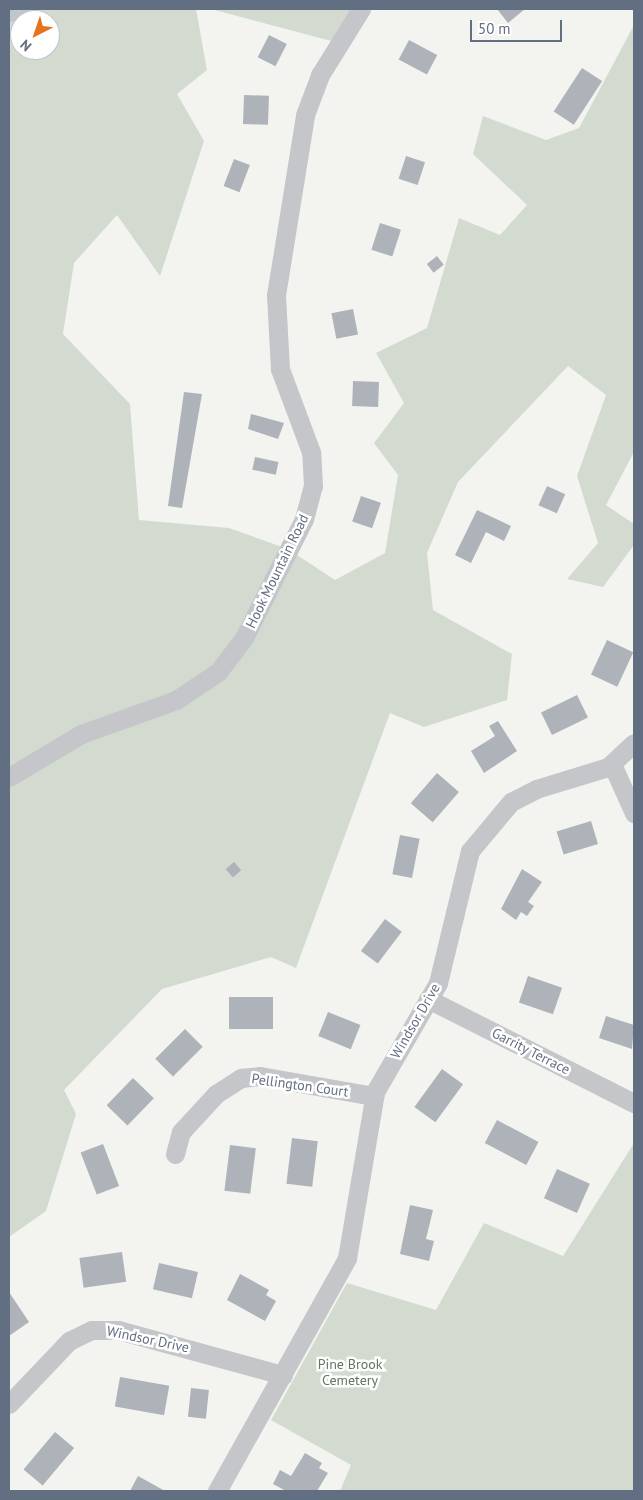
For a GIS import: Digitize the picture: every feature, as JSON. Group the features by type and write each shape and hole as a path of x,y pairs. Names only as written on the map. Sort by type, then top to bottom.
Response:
{"street":[{"name":"Hook Mountain Road","path":"9,777 80,734 176,700 218,672 244,638 304,519 313,486 311,452 280,369 276,295 305,115 320,75 360,9"},
{"name":"Windsor Drive","path":"217,1491 347,1258 374,1096 428,999 445,961 464,864 483,830 523,794 612,764 634,743"},
{"path":"612,764 634,813"},
{"name":"Garrity Terrace","path":"428,999 634,1103"},
{"name":"Pellington Court","path":"175,1154 180,1132 216,1094 241,1078 260,1076 374,1096"},
{"name":"Windsor Drive","path":"9,1404 69,1341 92,1330 118,1330 282,1375"}],"green space":[{"path":"9,9 196,9 207,70 177,94 204,141 160,276 117,215 74,263 63,334 130,404 139,520 229,528 288,549 335,580 385,553 398,475 374,443 404,403 376,353 427,328 459,218 500,235 527,205 473,154 483,116 546,140 579,128 634,25 634,452 606,505 634,524 634,545 603,587 567,579 598,543 577,476 606,395 568,366 458,482 427,553 433,610 512,654 507,700 424,727 390,713 296,968 271,957 162,989 64,1090 76,1114 46,1211 9,1237"},
{"path":"211,9 361,9 335,42"},
{"name":"Pine Brook Cemetery","path":"634,1143 634,1491 340,1491 351,1465 271,1420 347,1283 436,1310 484,1223 563,1256"}],"building":[{"path":"497,9 525,9 508,23"},
{"path":"269,35 287,44 275,66 258,57"},
{"path":"409,40 437,55 427,74 399,59"},
{"path":"582,68 602,81 574,125 554,112"},
{"path":"244,95 269,96 268,125 243,124"},
{"path":"406,156 425,162 418,185 399,179"},
{"path":"234,159 250,165 239,192 224,186"},
{"path":"380,223 401,230 392,256 371,250"},
{"path":"437,256 444,265 434,273 427,264"},
{"path":"353,309 358,335 336,339 331,313"},
{"path":"353,381 379,382 378,407 352,406"},
{"path":"184,392 202,394 182,508 168,506"},
{"path":"251,414 284,423 278,439 248,429"},
{"path":"255,457 278,462 276,475 252,470"},
{"path":"547,486 565,494 557,513 538,505"},
{"path":"361,496 381,503 372,528 352,522"},
{"path":"477,510 511,526 504,541 486,532 471,563 455,555"},
{"path":"607,640 633,652 617,687 591,674"},
{"path":"577,695 588,717 552,735 541,713"},
{"path":"498,721 517,751 484,773 471,751 495,736 489,726"},
{"path":"437,773 459,792 433,822 411,803"},
{"path":"591,821 598,844 564,854 557,832"},
{"path":"400,835 420,839 412,878 392,874"},
{"path":"234,862 241,870 233,878 226,869"},
{"path":"522,869 542,882 528,902 534,906 527,916 521,912 516,920 501,909"},
{"path":"385,919 402,932 378,964 361,951"},
{"path":"528,976 562,988 553,1014 519,1002"},
{"path":"229,997 273,997 273,1029 229,1029"},
{"path":"328,1012 360,1025 351,1049 318,1036"},
{"path":"606,1016 634,1025 632,1049 599,1038"},
{"path":"185,1029 203,1047 173,1076 155,1059"},
{"path":"442,1069 463,1084 435,1122 414,1107"},
{"path":"133,1078 154,1098 127,1125 107,1105"},
{"path":"497,1120 538,1142 526,1165 485,1143"},
{"path":"292,1138 318,1141 312,1187 286,1184"},
{"path":"103,1144 119,1186 97,1195 81,1153"},
{"path":"230,1145 256,1148 250,1194 224,1191"},
{"path":"557,1169 590,1184 577,1213 544,1198"},
{"path":"410,1205 433,1210 426,1239 434,1241 429,1261 400,1254"},
{"path":"122,1252 126,1282 84,1288 79,1258"},
{"path":"159,1263 198,1272 192,1298 153,1289"},
{"path":"240,1274 269,1290 266,1295 276,1301 265,1321 227,1300"},
{"path":"9,1292 29,1322 9,1336"},
{"path":"120,1377 169,1386 164,1415 115,1407"},
{"path":"191,1388 209,1390 206,1419 188,1417"},
{"path":"55,1432 74,1448 43,1486 24,1470"},
{"path":"305,1453 322,1463 319,1468 328,1473 317,1491 286,1491 273,1484 280,1470 291,1476"},
{"path":"138,1476 165,1491 130,1491"}],"waterway":[{"path":"9,11 18,9"}]}
